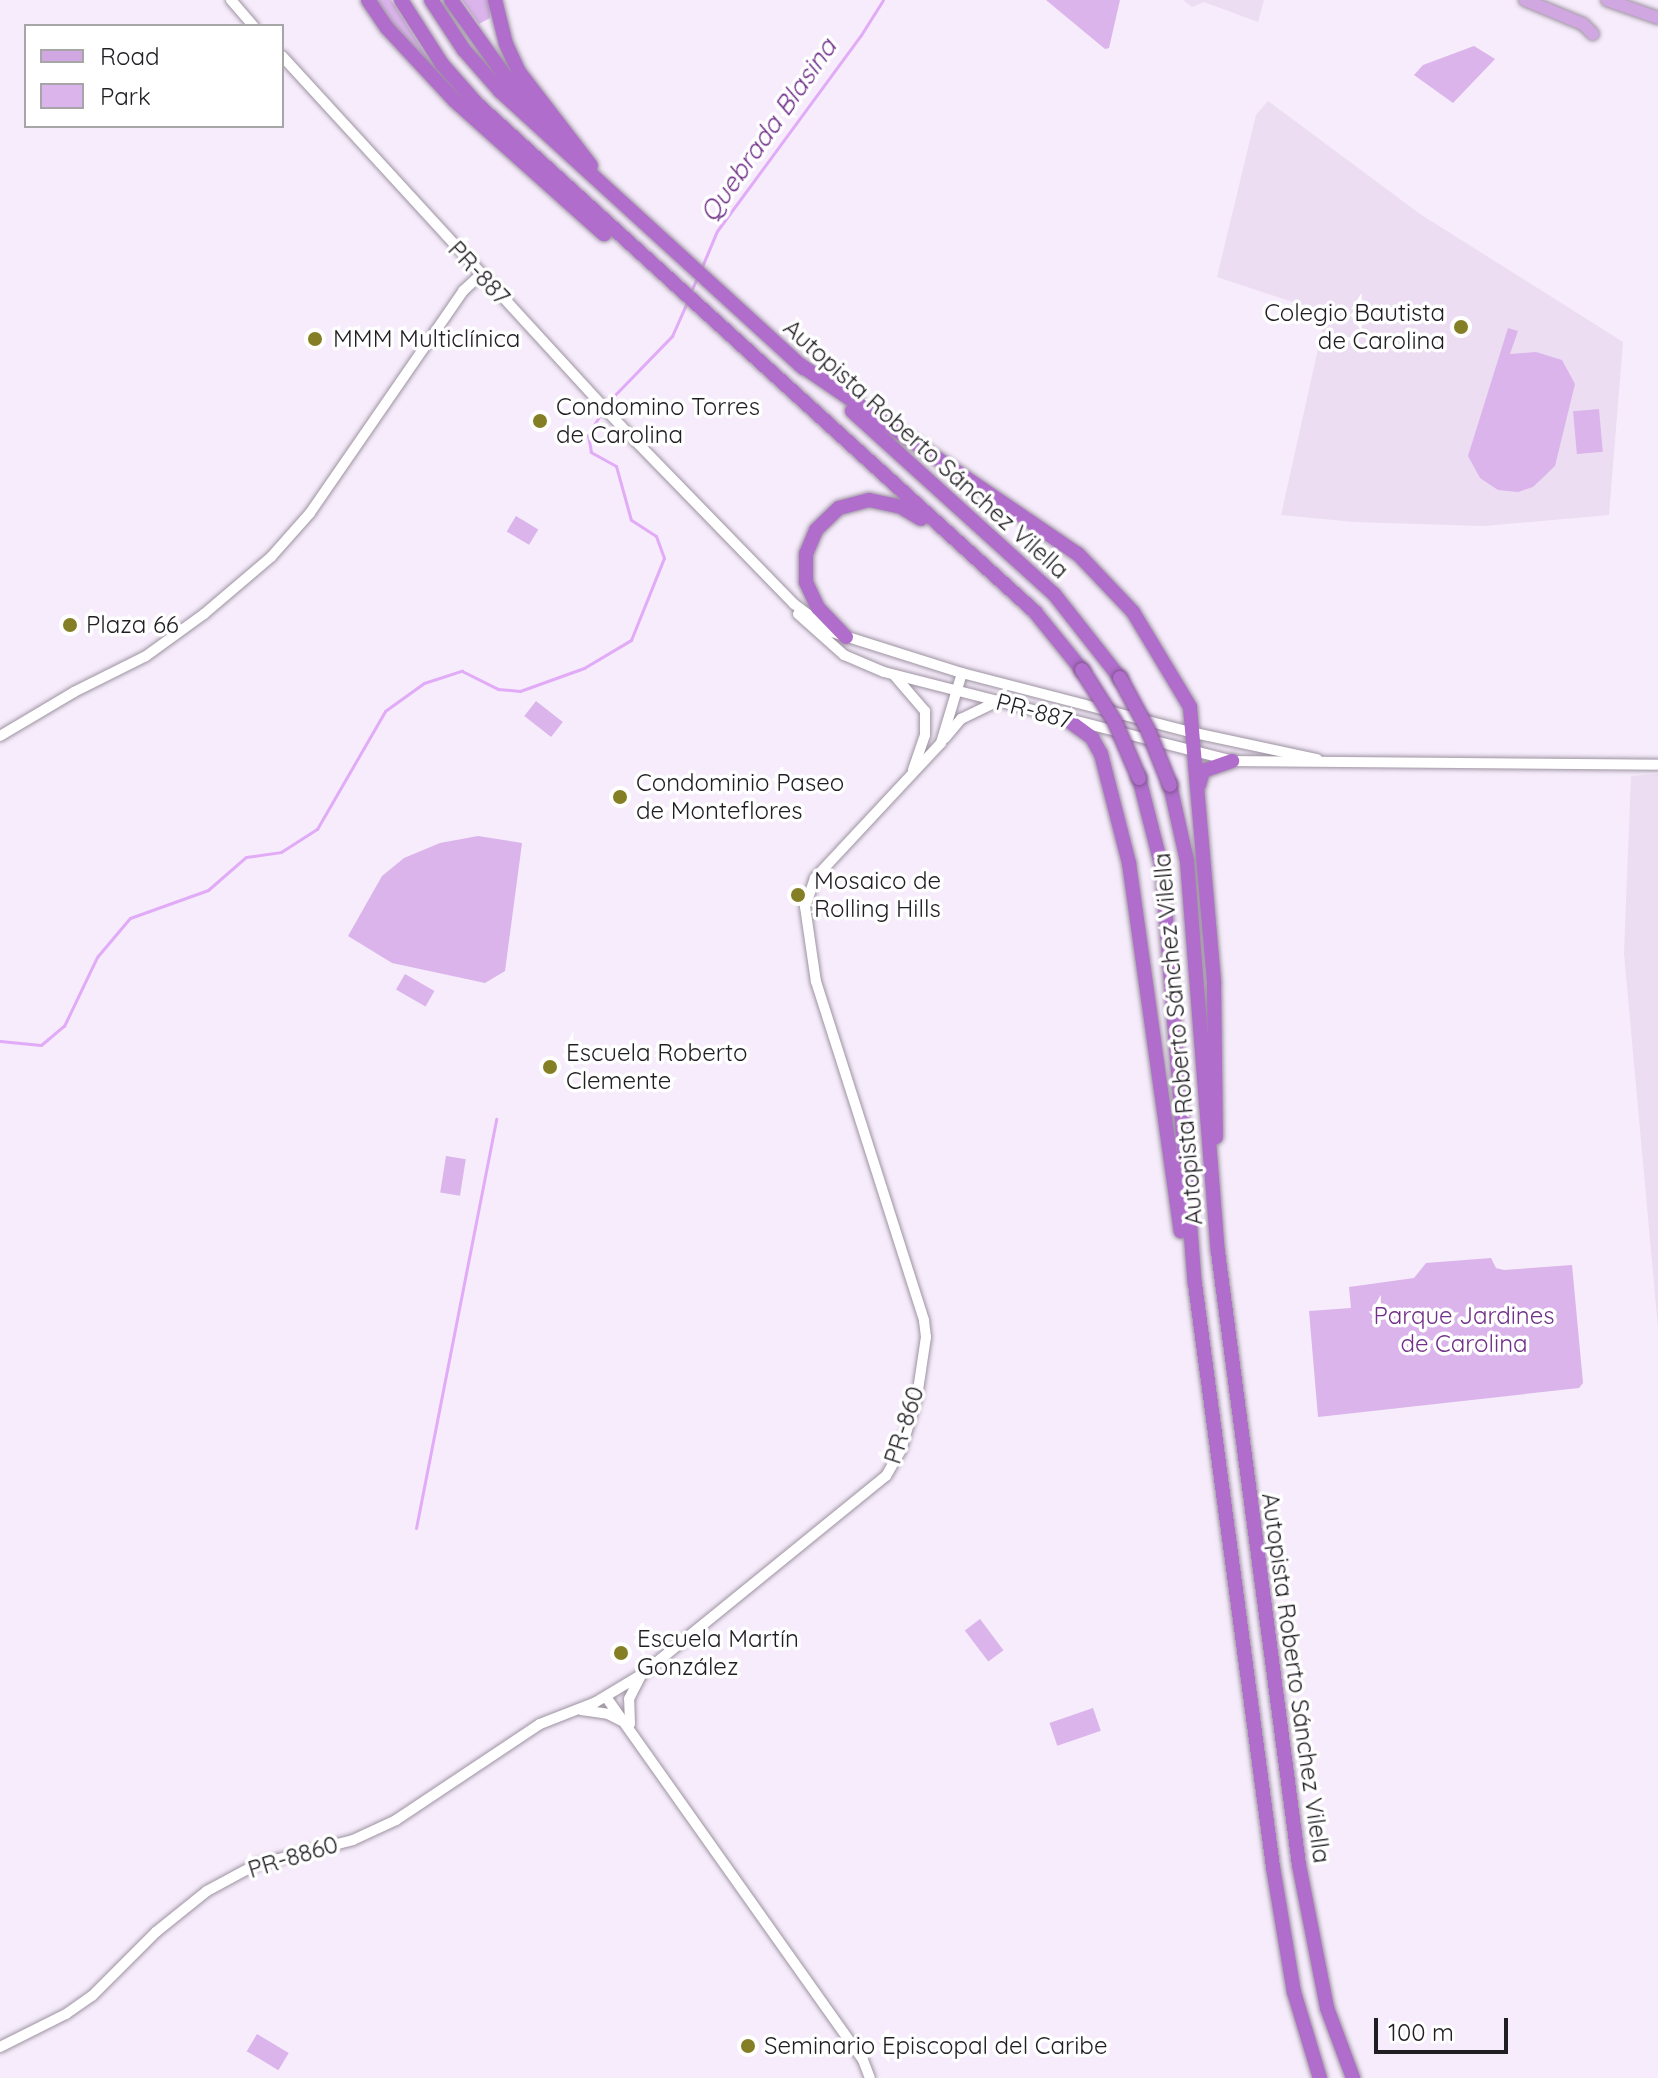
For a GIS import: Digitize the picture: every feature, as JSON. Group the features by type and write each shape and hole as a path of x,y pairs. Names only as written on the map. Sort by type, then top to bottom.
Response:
{"highway":[{"path":"361,0 480,126 625,253 651,264"},
{"path":"368,0 387,28"},
{"name":"Autopista Roberto Sánchez Vilella","path":"401,0 442,64 477,104 716,325 1035,612 1082,670 1115,722 1139,778 1162,868 1189,1220 1205,1365 1286,1955 1304,2033 1320,2078"},
{"name":"Autopista Roberto Sánchez Vilella","path":"431,0 464,50 500,91 1054,594 1120,678 1148,730 1170,785 1189,875 1214,1214 1308,1926 1327,2008 1353,2078"},
{"path":"451,0 510,83 602,183"},
{"path":"495,0 506,44 519,72 573,139 602,183"},
{"path":"799,364 1066,546 1096,570 1133,612 1190,707 1217,1057 1214,1214"},
{"path":"846,637 818,608 806,582 806,554 822,522 849,504 880,501 909,510 944,532"},
{"path":"1069,721 1092,738 1101,754 1129,863 1193,1325 1205,1365"},
{"path":"1198,793 1203,771 1232,761"}],"main road":[{"path":"1525,0 1583,24 1593,34"},
{"path":"1607,0 1658,18"}],"street":[{"path":"231,0 252,24"},
{"name":"PR-887","path":"284,58 480,275 780,590 798,614 844,655 893,674 1232,761 1317,759 1658,765"},
{"path":"0,736 74,692 146,656 204,614 271,557 310,513 463,291 480,275"},
{"name":"PR-887","path":"780,590 832,632 846,637 962,673 1190,732 1317,759"},
{"name":"PR-860","path":"606,1697 641,1675 877,1486 901,1450 917,1397 926,1337 924,1320 816,982 805,907 815,878 941,743 962,673"},
{"path":"893,674 925,711 925,735 909,779"},
{"path":"941,743 961,719 997,702"},
{"path":"630,1726 629,1699 641,1675"},
{"path":"606,1697 630,1726 692,1823 863,2060 870,2078"},
{"name":"PR-8860","path":"0,2047 66,2014 92,1996 156,1932 207,1891 255,1865 353,1840 388,1824 540,1724 606,1697"},
{"path":"579,1709 608,1714 630,1726"}],"shaded area":[{"path":"1183,0 1264,0 1258,22 1204,2 1192,7"},
{"name":"Colegio Bautista de Carolina","path":"1268,101 1420,214 1623,342 1609,515 1483,526 1355,522 1281,515 1326,313 1217,277 1256,115"},
{"path":"1658,774 1658,1328 1624,953 1631,776"}],"green space":[{"path":"374,0 391,0 437,73 387,18"},
{"path":"462,0 489,0 490,18 479,24"},
{"path":"1046,0 1120,0 1109,48 1105,49"},
{"path":"1474,46 1495,59 1453,103 1414,75 1423,65"},
{"path":"1508,328 1518,331 1510,354 1536,352 1562,360 1575,384 1555,466 1533,487 1518,492 1498,490 1480,478 1468,456"},
{"path":"1599,409 1603,452 1577,454 1573,411"},
{"path":"516,516 538,529 529,545 507,531"},
{"path":"536,701 563,722 551,737 524,716"},
{"path":"478,836 522,843 505,971 485,983 392,963 348,936 382,876 404,858 440,843"},
{"path":"405,974 434,991 425,1007 396,990"},
{"path":"446,1156 466,1159 460,1196 440,1193"},
{"name":"Parque Jardines de Carolina","path":"1491,1258 1496,1268 1504,1270 1572,1265 1583,1383 1579,1388 1318,1417 1309,1311 1351,1308 1349,1287 1414,1278 1426,1263"},
{"path":"980,1619 1003,1650 988,1662 965,1630"},
{"path":"1093,1708 1101,1731 1057,1746 1050,1723"},
{"path":"257,2034 289,2053 278,2070 247,2051"}],"waterway":[{"name":"Quebrada Blasina","path":"701,269 717,231 861,35 883,0"},
{"name":"Quebrada Blasina","path":"691,291 698,276"},
{"name":"Quebrada Blasina","path":"609,401 672,336 687,302"},
{"name":"Quebrada Blasina","path":"0,1041 41,1045 64,1026 97,957 130,918 208,890 246,857 281,852 317,829 385,711 424,683 462,671 498,689 520,691 584,668 631,640 664,558 656,536 631,520 616,466 591,452 588,435 600,415"},
{"path":"416,1528 496,1119"}],"place":[{"name":"Colegio Bautista de Carolina","path":"1461,327"},
{"name":"MMM Multiclínica","path":"315,339"},
{"name":"Condomino Torres de Carolina","path":"540,421"},
{"name":"Plaza 66","path":"70,625"},
{"name":"Condominio Paseo de Monteflores","path":"620,797"},
{"name":"Mosaico de Rolling Hills","path":"798,895"},
{"name":"Escuela Roberto Clemente","path":"550,1067"},
{"name":"Escuela Martín González","path":"621,1653"},
{"name":"Seminario Episcopal del Caribe","path":"748,2046"}]}
